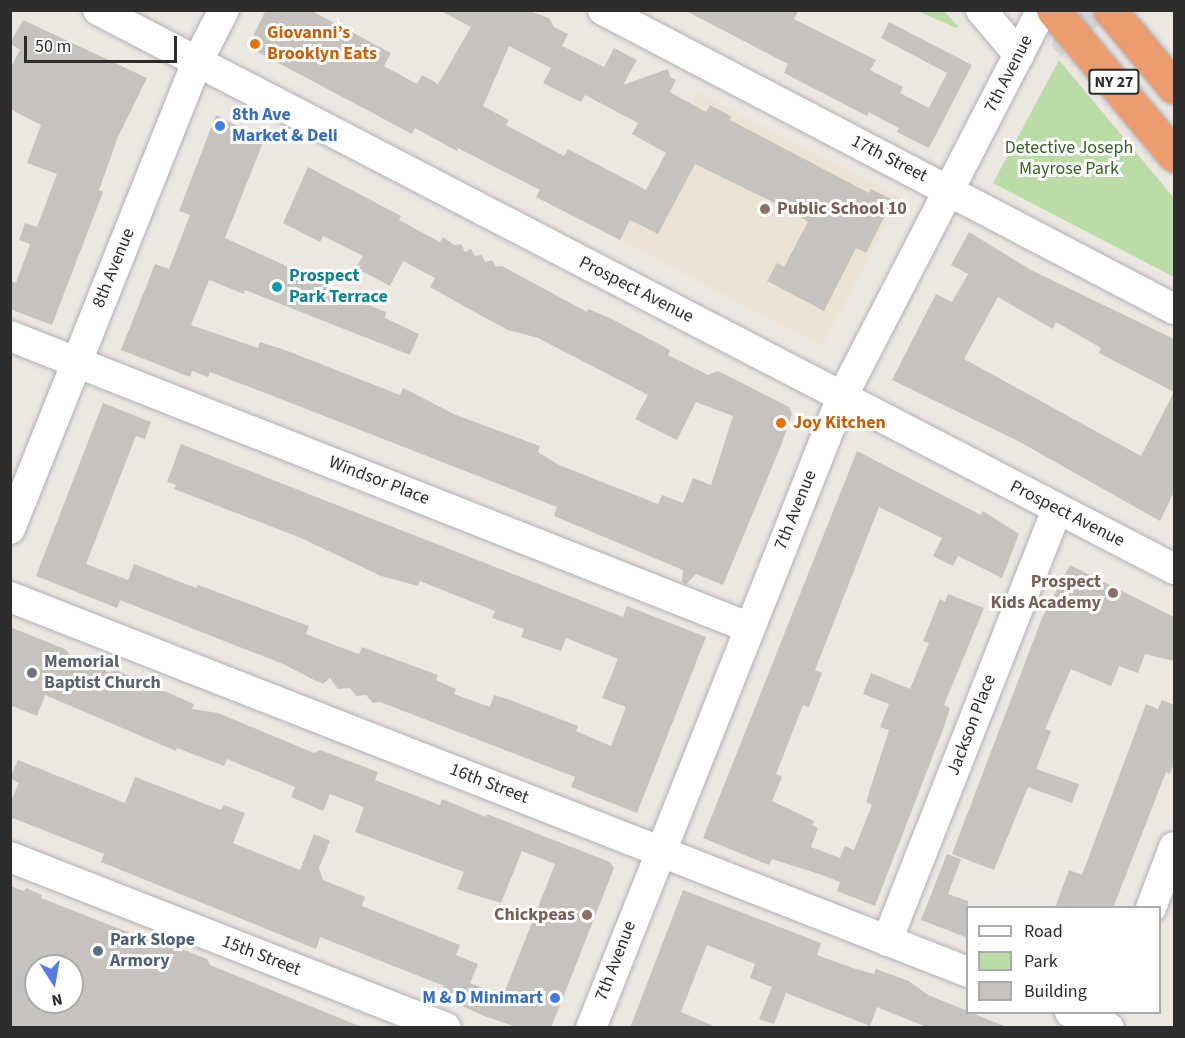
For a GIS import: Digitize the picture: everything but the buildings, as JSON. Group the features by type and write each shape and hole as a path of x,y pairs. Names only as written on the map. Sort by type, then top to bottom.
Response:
{"highway":[{"name":"NY 27","path":"1110,10 1174,87"},
{"name":"NY 27","path":"1043,16 1174,155"}],"street":[{"name":"Prospect Avenue","path":"98,10 1057,509 1171,558"},
{"name":"8th Avenue","path":"10,529 197,62 224,10"},
{"name":"17th Street","path":"603,10 1174,309"},
{"path":"981,10 1019,55"},
{"name":"7th Avenue","path":"591,1028 748,627 842,397 1019,55 1043,16"},
{"name":"Windsor Place","path":"10,336 748,627"},
{"name":"Jackson Place","path":"887,941 1057,509"},
{"name":"16th Street","path":"10,597 966,971"},
{"path":"1152,906 1174,847"},
{"name":"15th Street","path":"10,857 446,1028"},
{"path":"1077,1014 1107,1022"}],"shaded area":[{"path":"1070,11 1115,11 1061,57 1051,45"},
{"name":"Public School 10","path":"698,92 900,198 822,346 620,240"}],"green space":[{"path":"918,11 944,11 958,26 956,28"},
{"name":"Detective Joseph Mayrose Park","path":"1059,60 1174,198 1174,277 993,183"}],"place":[{"name":"Giovanni’s Brooklyn Eats","path":"255,44"},
{"name":"8th Ave Market & Deli","path":"220,126"},
{"name":"Public School 10","path":"765,209"},
{"name":"Prospect Park Terrace","path":"277,287"},
{"name":"Joy Kitchen","path":"781,423"},
{"name":"Prospect Kids Academy","path":"1113,593"},
{"name":"Memorial Baptist Church","path":"32,673"},
{"name":"Chickpeas","path":"587,915"},
{"name":"Park Slope Armory","path":"98,951"},
{"name":"M & D Minimart","path":"555,998"}]}
